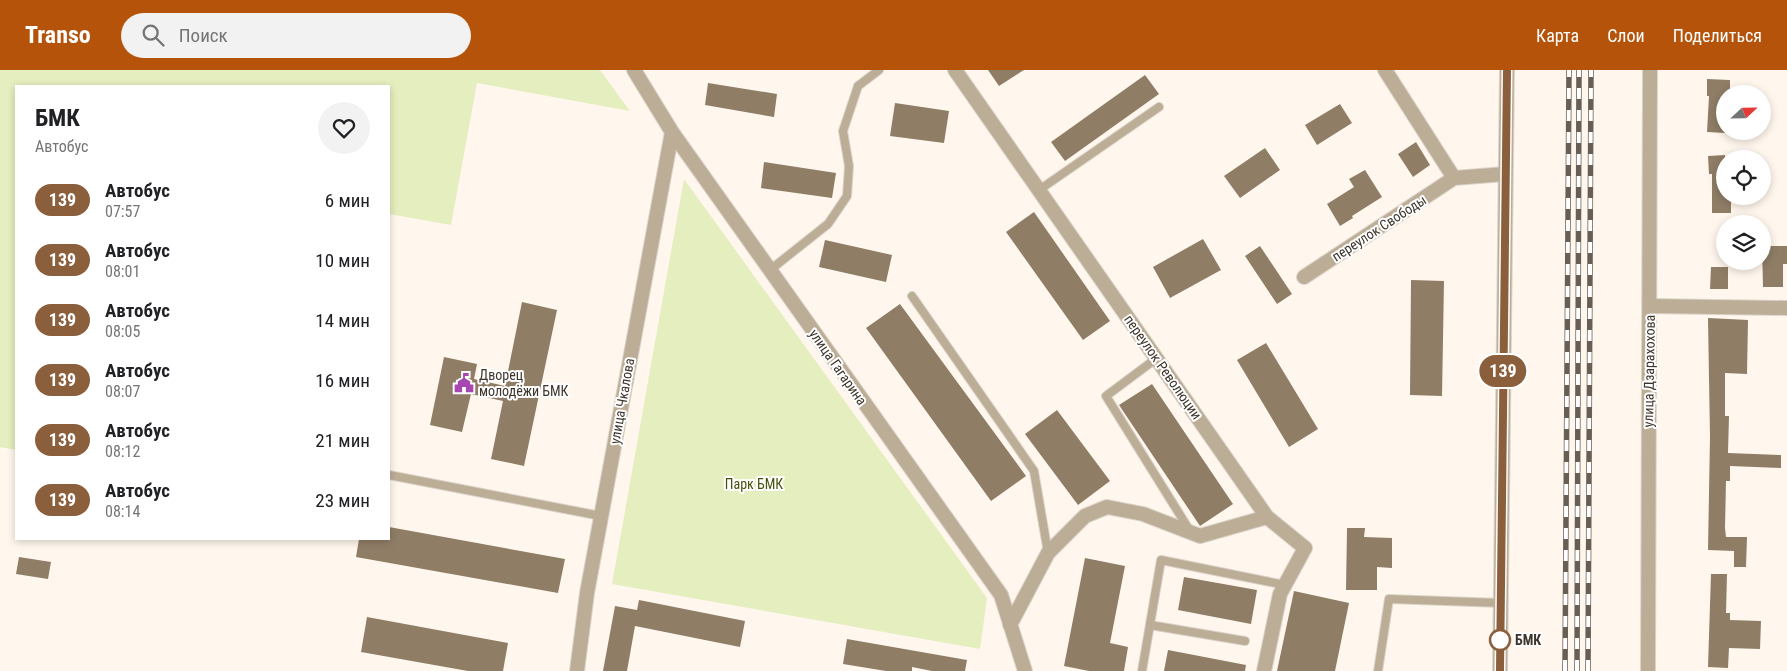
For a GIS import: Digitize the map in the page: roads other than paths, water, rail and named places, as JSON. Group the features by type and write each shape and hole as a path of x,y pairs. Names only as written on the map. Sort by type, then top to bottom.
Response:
{"street":[{"name":"улица Гагарина","path":"634,70 672,132 1001,595 1024,671"},
{"name":"переулок Революции","path":"956,70 1267,516 1305,548 1280,594 1264,671"},
{"path":"1385,70 1454,178"},
{"path":"1500,671 1507,70"},
{"name":"улица Дзарахохова","path":"1648,671 1650,70"},
{"name":"улица Чкалова","path":"577,671 601,516 672,132"},
{"name":"переулок Свободы","path":"1304,278 1454,178 1505,174"},
{"path":"1650,306 1787,308"},
{"path":"1010,625 1048,553 1084,516 1107,507 1143,514 1200,536 1267,516"}],"lane":[{"path":"770,270 828,224 847,196 849,166 843,131 858,86 879,70"},
{"path":"1039,190 1159,107"},
{"path":"912,296 1034,471 1048,553"},
{"path":"1157,358 1106,396 1191,533"},
{"path":"390,475 601,516"},
{"path":"1142,671 1161,560 1285,586"},
{"path":"1378,671 1389,599 1501,603"},
{"path":"1150,625 1245,641"}],"railway":[{"path":"1565,671 1569,70"},
{"path":"1577,671 1579,70"},
{"path":"1588,671 1591,70"}],"place":[{"name":"Дворец молодёжи БМК","path":"464,383"},
{"name":"БМК","path":"1500,640"}],"park label":[{"name":"Парк БМК","path":"754,484"}]}
